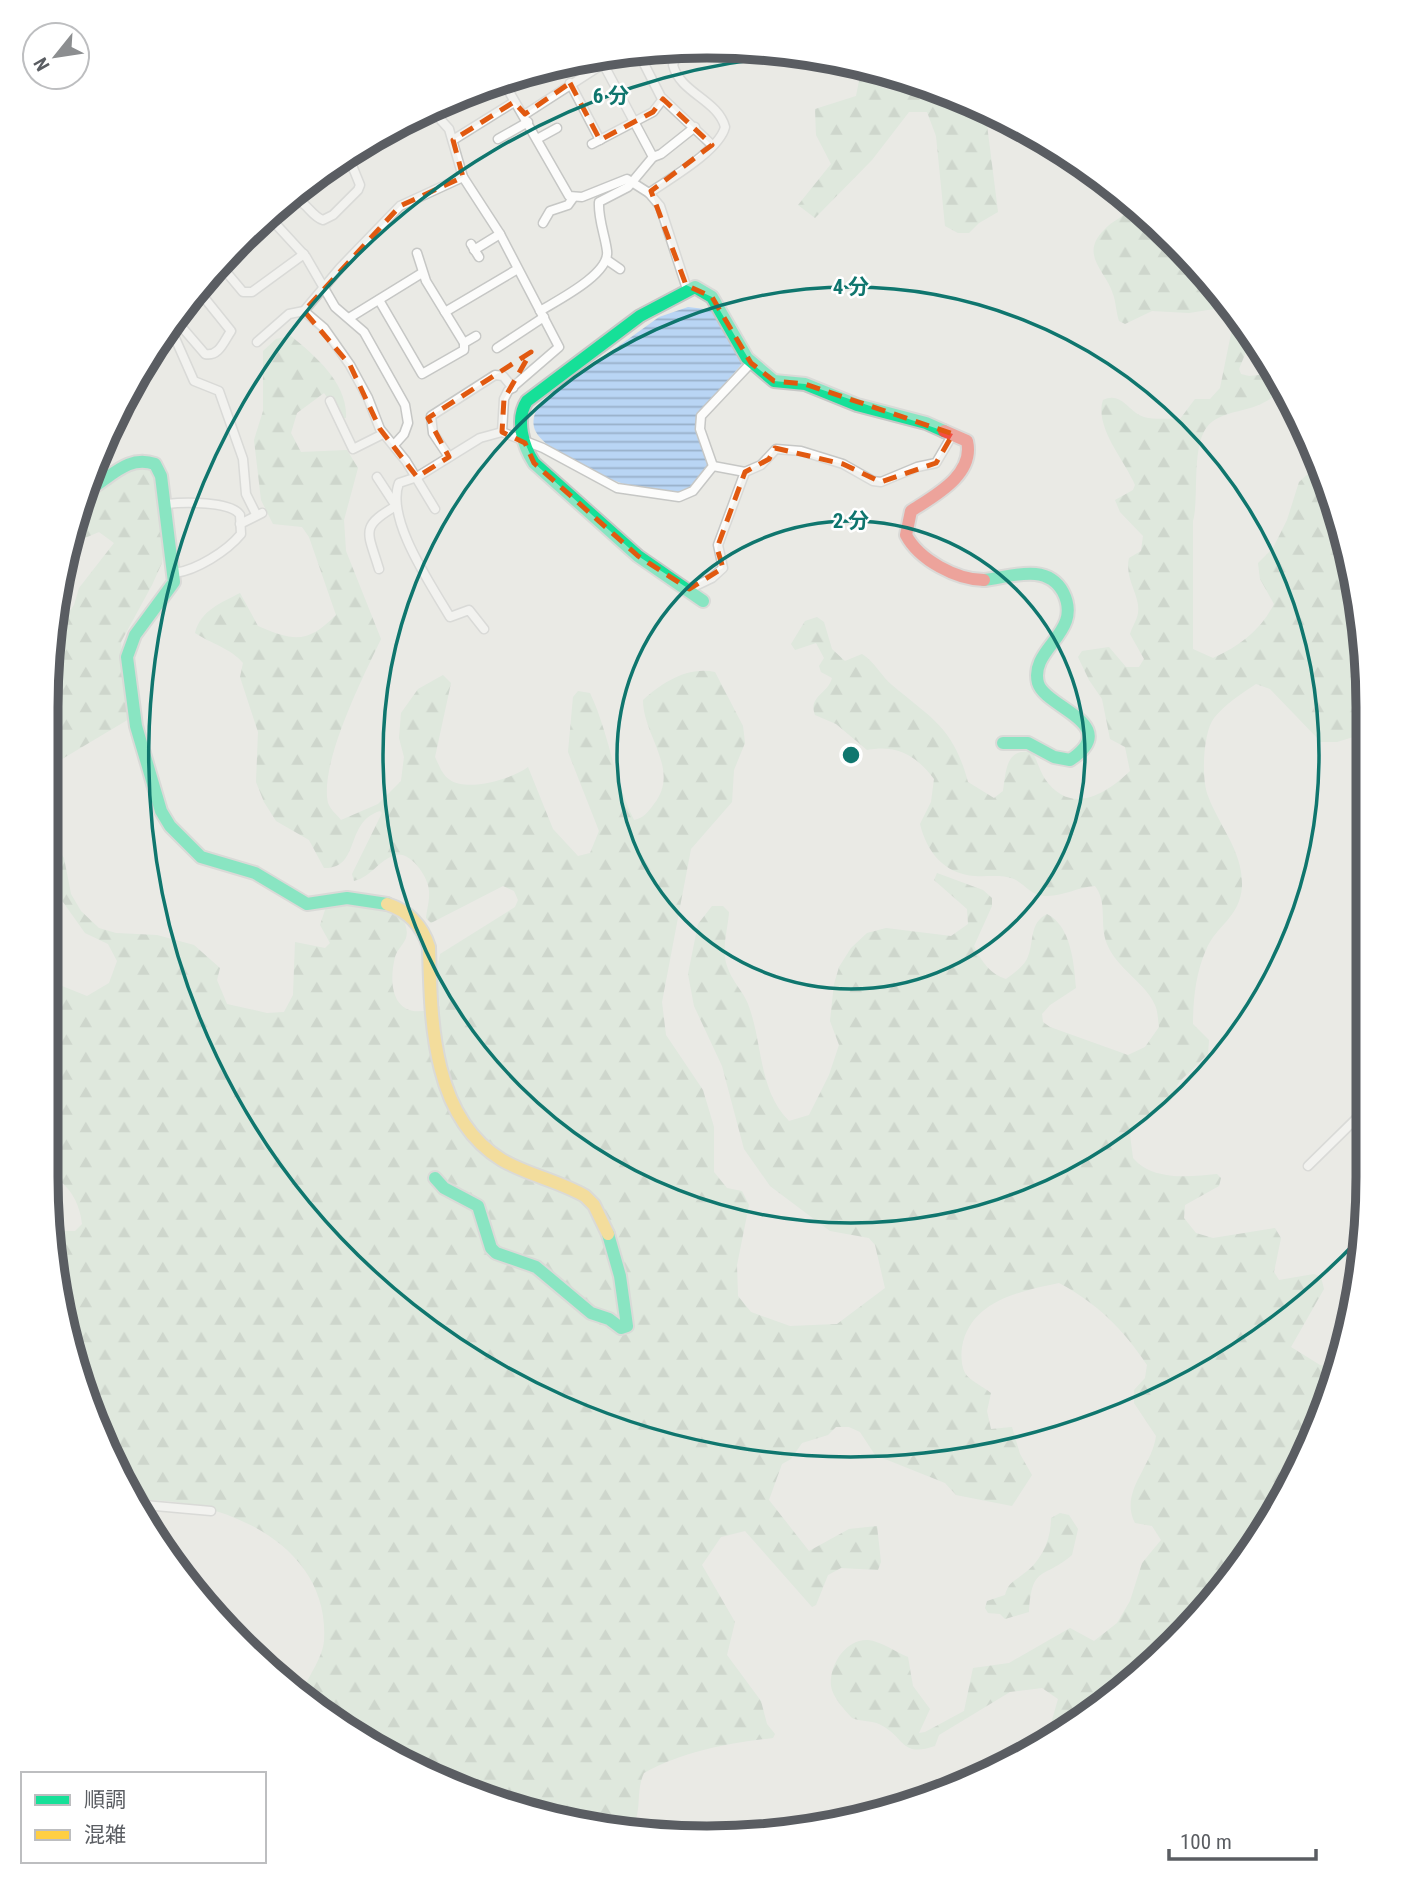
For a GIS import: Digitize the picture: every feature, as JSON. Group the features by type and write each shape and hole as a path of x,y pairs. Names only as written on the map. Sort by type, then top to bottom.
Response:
{"street":[{"path":"649,192 685,169 722,136 724,123 716,110 677,76 673,65 675,59"},
{"path":"643,61 663,99 712,145"},
{"path":"605,66 653,157"},
{"path":"498,139 588,69"},
{"path":"570,83 596,142 653,112 663,99"},
{"path":"507,89 566,192 573,198"},
{"path":"453,140 514,102"},
{"path":"439,116 453,140 463,177 500,234 516,270 559,348 504,399 502,432"},
{"path":"497,348 602,268 607,260 599,202 633,181 653,157 661,154 695,127"},
{"path":"537,139 557,128"},
{"path":"301,201 316,218 323,220 333,215 360,185 351,164"},
{"path":"257,342 289,314 304,312 400,206 463,177"},
{"path":"543,223 550,211 568,205 573,198 596,193 627,179 633,181 649,192 662,211 687,289"},
{"path":"275,223 304,254 335,307 368,338 408,411 406,429 394,445"},
{"path":"475,250 500,234"},
{"path":"379,300 422,374 464,350 464,343 422,273 417,253"},
{"path":"226,272 243,292 253,292 304,254"},
{"path":"607,260 620,269"},
{"path":"445,312 516,270"},
{"path":"349,318 422,273"},
{"path":"703,601 690,589 678,586 638,556 566,494 530,458 525,442 522,410 531,396 639,317 687,289 700,288 712,297 751,363 774,381 805,384 848,402 896,412 953,434 969,445 960,474 940,496 911,511 905,527 909,541 945,569 969,579 994,580 1029,572 1039,573 1062,589 1068,603 1065,627 1040,661 1037,678 1045,696 1068,707 1080,719 1086,735 1085,746 1076,757 1063,760 1028,743 1003,743"},
{"path":"181,327 205,354 213,354 220,349 231,331 204,297"},
{"path":"304,312 324,328 350,365 383,434 417,477 435,509"},
{"path":"464,343 476,336"},
{"path":"172,339 175,338 194,381 219,391 243,459 246,494 259,514 240,524"},
{"path":"713,466 700,429 701,416 751,363"},
{"path":"449,457 432,433 431,416 495,375 503,376 513,388"},
{"path":"330,401 353,449 383,434"},
{"path":"396,506 399,483 417,477 480,438 502,432 543,448 617,488 635,493 679,498 688,495 713,466"},
{"path":"713,466 745,472 761,464 776,449 788,448 843,464 873,481 881,482 917,467 936,463 953,434"},
{"path":"97,485 121,466 148,460 155,464 161,475 175,573 172,587 139,628 126,655 135,717 161,811 168,824 186,846 209,861 258,874 303,903 347,899 398,908 416,918 427,936 429,947 436,1061 465,1122 482,1145 503,1162 579,1192 593,1203 609,1237 627,1326 621,1328 609,1319 591,1314 536,1267 496,1253 491,1248 478,1206 444,1188 435,1178"},
{"path":"690,589 723,568 718,545 745,472"},
{"path":"377,477 396,506 418,561 450,617 455,618 469,610 484,629"},
{"path":"167,504 190,502 230,507 237,510 240,524 241,534 231,546 185,572 175,573"},
{"path":"379,569 369,536 370,524 373,519 396,506"},
{"path":"1308,1166 1356,1119"},
{"path":"147,1505 211,1511"}],"highlighted area":[{"path":"570,83 600,140 653,112 663,99 712,145 651,191 686,285 712,297 751,363 774,381 805,384 953,434 936,463 881,482 843,464 775,448 769,459 745,472 717,548 723,568 689,589 638,556 534,463 525,443 502,432 504,399 531,352 428,418 449,457 417,477 380,429 350,365 304,311 400,206 463,177 453,140 514,102 525,114"}],"green space":[{"path":"867,79 885,89 916,92 987,122 998,212 979,223 969,233 958,233 945,226 936,136 927,112 909,112 872,160 815,218 798,205 831,164 816,135 815,109 856,96 859,81"},
{"path":"1126,213 1166,248 1219,308 1189,313 1152,311 1125,324 1119,321 1113,294 1097,263 1094,247 1104,230"},
{"path":"1233,326 1248,347 1239,369 1241,374 1264,374 1274,396 1258,405 1213,421 1201,440 1193,521 1193,649 1213,658 1249,636 1263,622 1274,604 1260,579 1258,563 1273,548 1287,520 1299,482 1308,474 1313,474 1344,580 1351,622 1356,707 1356,736 1337,742 1321,742 1270,689 1256,684 1223,708 1210,725 1204,756 1204,779 1208,796 1239,861 1242,886 1240,897 1232,914 1210,941 1197,976 1193,1024 1209,1040 1208,1054 1179,1082 1170,1101 1135,1123 1130,1135 1133,1158 1150,1171 1172,1176 1217,1174 1221,1178 1219,1186 1185,1205 1184,1218 1196,1233 1213,1238 1275,1228 1281,1238 1274,1272 1279,1280 1314,1274 1321,1277 1324,1289 1291,1347 1320,1365 1328,1367 1307,1425 1289,1464 1247,1538 1195,1605 1166,1636 1102,1692 1050,1728 1058,1699 1042,1688 1010,1692 939,1735 935,1746 915,1749 909,1748 879,1724 852,1718 836,1699 831,1678 840,1655 852,1644 860,1641 883,1644 908,1657 913,1686 930,1709 919,1733 925,1732 964,1711 973,1668 1009,1663 1070,1628 1094,1641 1117,1623 1130,1601 1142,1563 1161,1540 1152,1526 1135,1523 1131,1512 1134,1490 1156,1436 1134,1403 1134,1390 1145,1378 1147,1365 1108,1318 1059,1283 1013,1295 986,1309 967,1331 962,1350 965,1373 991,1393 987,1411 991,1429 1012,1427 1020,1454 1032,1475 1012,1506 956,1495 945,1483 875,1455 860,1432 849,1427 836,1427 828,1435 802,1443 791,1459 782,1464 769,1500 809,1551 849,1529 877,1526 881,1562 878,1570 841,1568 828,1575 816,1605 812,1607 745,1531 721,1537 702,1565 735,1622 727,1655 761,1701 767,1724 775,1734 773,1738 707,1749 659,1765 644,1773 635,1822 580,1814 498,1792 420,1759 346,1717 305,1686 323,1647 321,1606 309,1576 288,1551 262,1531 231,1516 198,1506 144,1500 107,1425 92,1386 70,1304 60,1231 75,1231 82,1224 76,1201 67,1187 58,1180 58,982 87,996 109,983 117,961 108,944 85,933 58,895 58,849 64,858 71,894 81,911 99,928 116,933 157,935 194,945 220,968 217,980 227,1004 267,1013 284,1012 293,995 295,942 325,948 330,943 320,925 326,907 376,906 394,912 403,920 407,935 395,957 392,983 394,994 405,1008 426,1011 440,1006 436,976 440,954 515,907 518,900 514,891 503,886 431,923 426,918 429,894 426,879 418,866 407,857 389,857 354,881 352,874 382,813 380,811 361,825 343,861 336,866 324,868 309,840 276,821 264,802 256,782 258,732 240,677 243,663 227,650 195,633 198,625 213,608 240,593 258,626 282,635 309,635 336,615 309,537 302,527 273,524 261,500 254,440 263,411 263,351 276,339 291,336 328,371 342,393 346,418 342,418 324,393 297,413 291,433 301,452 347,450 358,468 344,520 346,551 381,639 344,721 330,766 328,803 341,820 378,804 401,781 404,757 399,738 401,713 418,689 443,675 451,683 435,757 445,775 450,780 468,785 501,780 528,767 553,829 578,856 590,853 599,831 568,752 573,697 578,691 590,693 621,789 634,820 648,812 654,804 664,778 643,700 676,677 695,671 715,672 743,726 745,743 734,770 732,802 691,849 662,1002 666,1035 703,1090 714,1127 714,1172 727,1188 742,1191 749,1205 737,1265 738,1296 751,1312 790,1326 837,1324 885,1288 875,1245 869,1238 830,1231 770,1186 744,1149 722,1066 694,1006 688,974 698,924 712,906 723,906 729,912 725,946 727,966 748,1004 766,1081 779,1109 789,1121 809,1115 829,1075 839,1045 830,1021 834,984 839,967 851,948 867,933 886,928 951,936 968,924 967,909 934,880 937,873 983,890 992,898 992,906 974,946 987,967 1001,977 1006,979 1025,962 1034,928 1041,918 1047,914 1061,927 1070,946 1076,988 1050,1005 1042,1014 1043,1022 1050,1027 1128,1055 1145,1047 1159,1027 1156,1007 1145,989 1117,961 1107,944 1101,899 1095,886 1059,895 1042,896 1009,877 964,874 938,860 927,844 920,824 931,802 934,779 913,758 897,750 867,750 836,724 815,715 814,703 832,678 821,672 819,666 824,658 816,643 795,650 791,644 805,621 817,617 824,622 832,649 845,661 862,654 871,661 888,681 930,716 948,736 968,782 994,798 1003,791 1012,757 1024,752 1033,753 1045,779 1065,796 1087,798 1109,788 1130,771 1125,747 1110,739 1102,699 1078,657 1082,651 1109,647 1126,667 1139,667 1144,659 1130,634 1138,607 1128,566 1129,558 1141,551 1143,536 1120,512 1115,500 1133,490 1135,485 1107,432 1101,410 1103,400 1120,400 1144,417 1180,419 1195,399 1210,399 1220,388"},
{"path":"138,466 152,470 155,474 165,542 162,563 121,642 129,719 58,761 59,665 63,620 74,605 79,588 114,543 99,532 80,540 94,493 100,491 115,474"},
{"path":"1060,1513 1069,1515 1078,1529 1072,1555 1036,1579 1029,1612 1005,1619 1000,1614 988,1613 985,1608 987,1601 1005,1595 1011,1583 1035,1564 1047,1543 1051,1518"}],"water":[{"path":"688,307 713,310 742,364 697,415 696,427 708,466 694,484 682,492 668,494 647,491 599,475 556,451 541,439 534,424 541,402 659,317"}],"traffic: fast":[{"path":"703,601 638,556 534,463 522,432 521,416 527,401 640,316 695,287 712,297 747,358 774,381 805,384 857,405 926,423 944,431"},
{"path":"97,485 129,464 137,462 155,464 161,476 174,582 135,635 127,657 136,726 161,811 170,826 201,857 255,873 307,904 347,898 387,904"},
{"path":"984,580 1038,574 1048,577 1063,592 1068,606 1067,619 1041,660 1037,671 1038,683 1054,701 1077,717 1089,736 1084,747 1070,760 1054,757 1028,743 1003,743"},
{"path":"435,1178 444,1188 478,1206 491,1248 496,1253 536,1267 591,1313 609,1319 621,1328 627,1326 620,1276 608,1234"}],"traffic: slow":[{"path":"387,904 414,920 429,947 434,1035 448,1093 461,1119 479,1141 502,1160 585,1196 594,1205 608,1234"}],"traffic: jam":[{"path":"944,431 967,441 965,464 951,483 911,511 906,535 920,553 940,567 962,576 984,580"}]}
